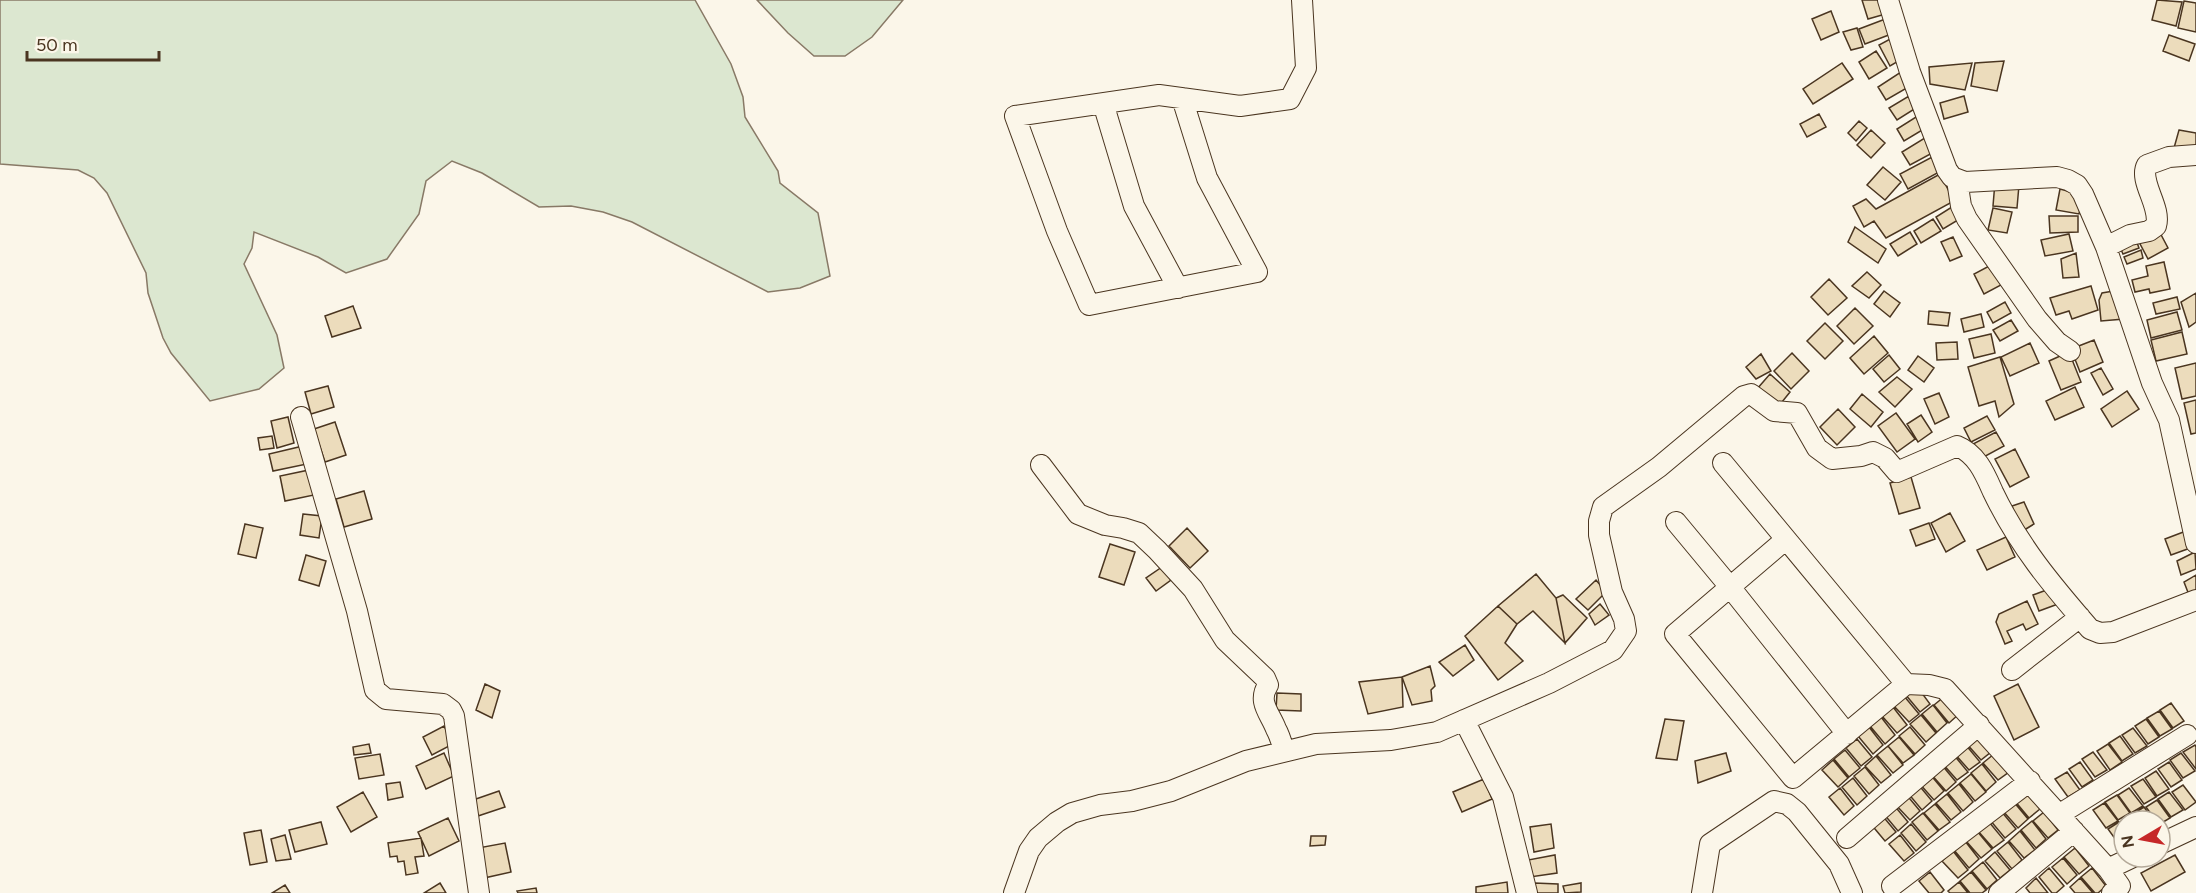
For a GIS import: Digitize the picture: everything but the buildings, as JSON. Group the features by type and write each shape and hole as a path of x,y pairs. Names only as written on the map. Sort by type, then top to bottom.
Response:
{"street":[{"path":"1182,98 1207,178 1257,272 1089,305 1057,231 1015,116 1159,94 1240,106 1290,99 1306,68 1302,0"},
{"path":"1888,0 1910,72 1947,170 1957,180 1965,182 2057,177 2077,185 2083,194 2106,247 2152,383 2169,420 2192,509 2196,543"},
{"path":"1103,103 1134,206 1178,288"},
{"path":"2106,247 2130,235 2149,231 2156,226 2158,218 2145,174 2147,165 2169,157 2196,155"},
{"path":"1957,180 1961,206 1967,219 2037,319 2057,342 2070,351"},
{"path":"1014,893 1029,851 1038,838 1072,813 1100,804 1132,801 1171,791 1246,761 1284,751 1316,744 1390,740 1437,732 1549,683 1613,650 1626,631 1624,619 1612,592 1599,535 1599,521 1604,507 1659,467 1744,396 1751,394 1774,411 1797,414 1817,448 1832,459 1861,456 1873,452 1885,458 1897,472 1957,446 1966,450 1986,476 2008,524 2029,557 2090,629 2107,634 2196,600"},
{"path":"301,417 357,611 375,690 386,699 443,704 451,710 454,716 479,893"},
{"path":"1723,464 1906,684"},
{"path":"1041,465 1078,514 1105,525 1139,533 1193,589 1225,640 1265,678 1268,685 1265,690 1264,708 1277,729 1284,751"},
{"path":"1676,522 1730,586 1847,734"},
{"path":"1785,540 1675,634 1793,778 1906,684 1929,685 1945,689 2108,869 2120,886 2112,893"},
{"path":"2012,670 2080,618"},
{"path":"1464,720 1503,797 1527,893"},
{"path":"1847,837 1979,724"},
{"path":"2060,814 2187,735"},
{"path":"1892,886 2030,781"},
{"path":"1702,893 1710,844 1774,801 1787,804 1797,812 1839,864 1852,893"},
{"path":"2172,838 2196,827"},
{"path":"1999,893 2074,831"},
{"path":"2108,869 2112,867"}],"green space":[{"path":"0,0 695,0 731,64 743,97 745,117 778,171 780,183 818,213 830,276 800,288 768,292 632,222 603,212 571,206 539,207 482,173 452,161 426,181 419,214 387,259 346,273 318,257 254,232 252,248 244,264 277,335 284,368 259,389 210,401 171,353 163,338 148,293 146,273 107,193 94,178 78,170 0,164"},
{"path":"757,0 903,0 872,37 845,56 814,56 788,33"}]}
